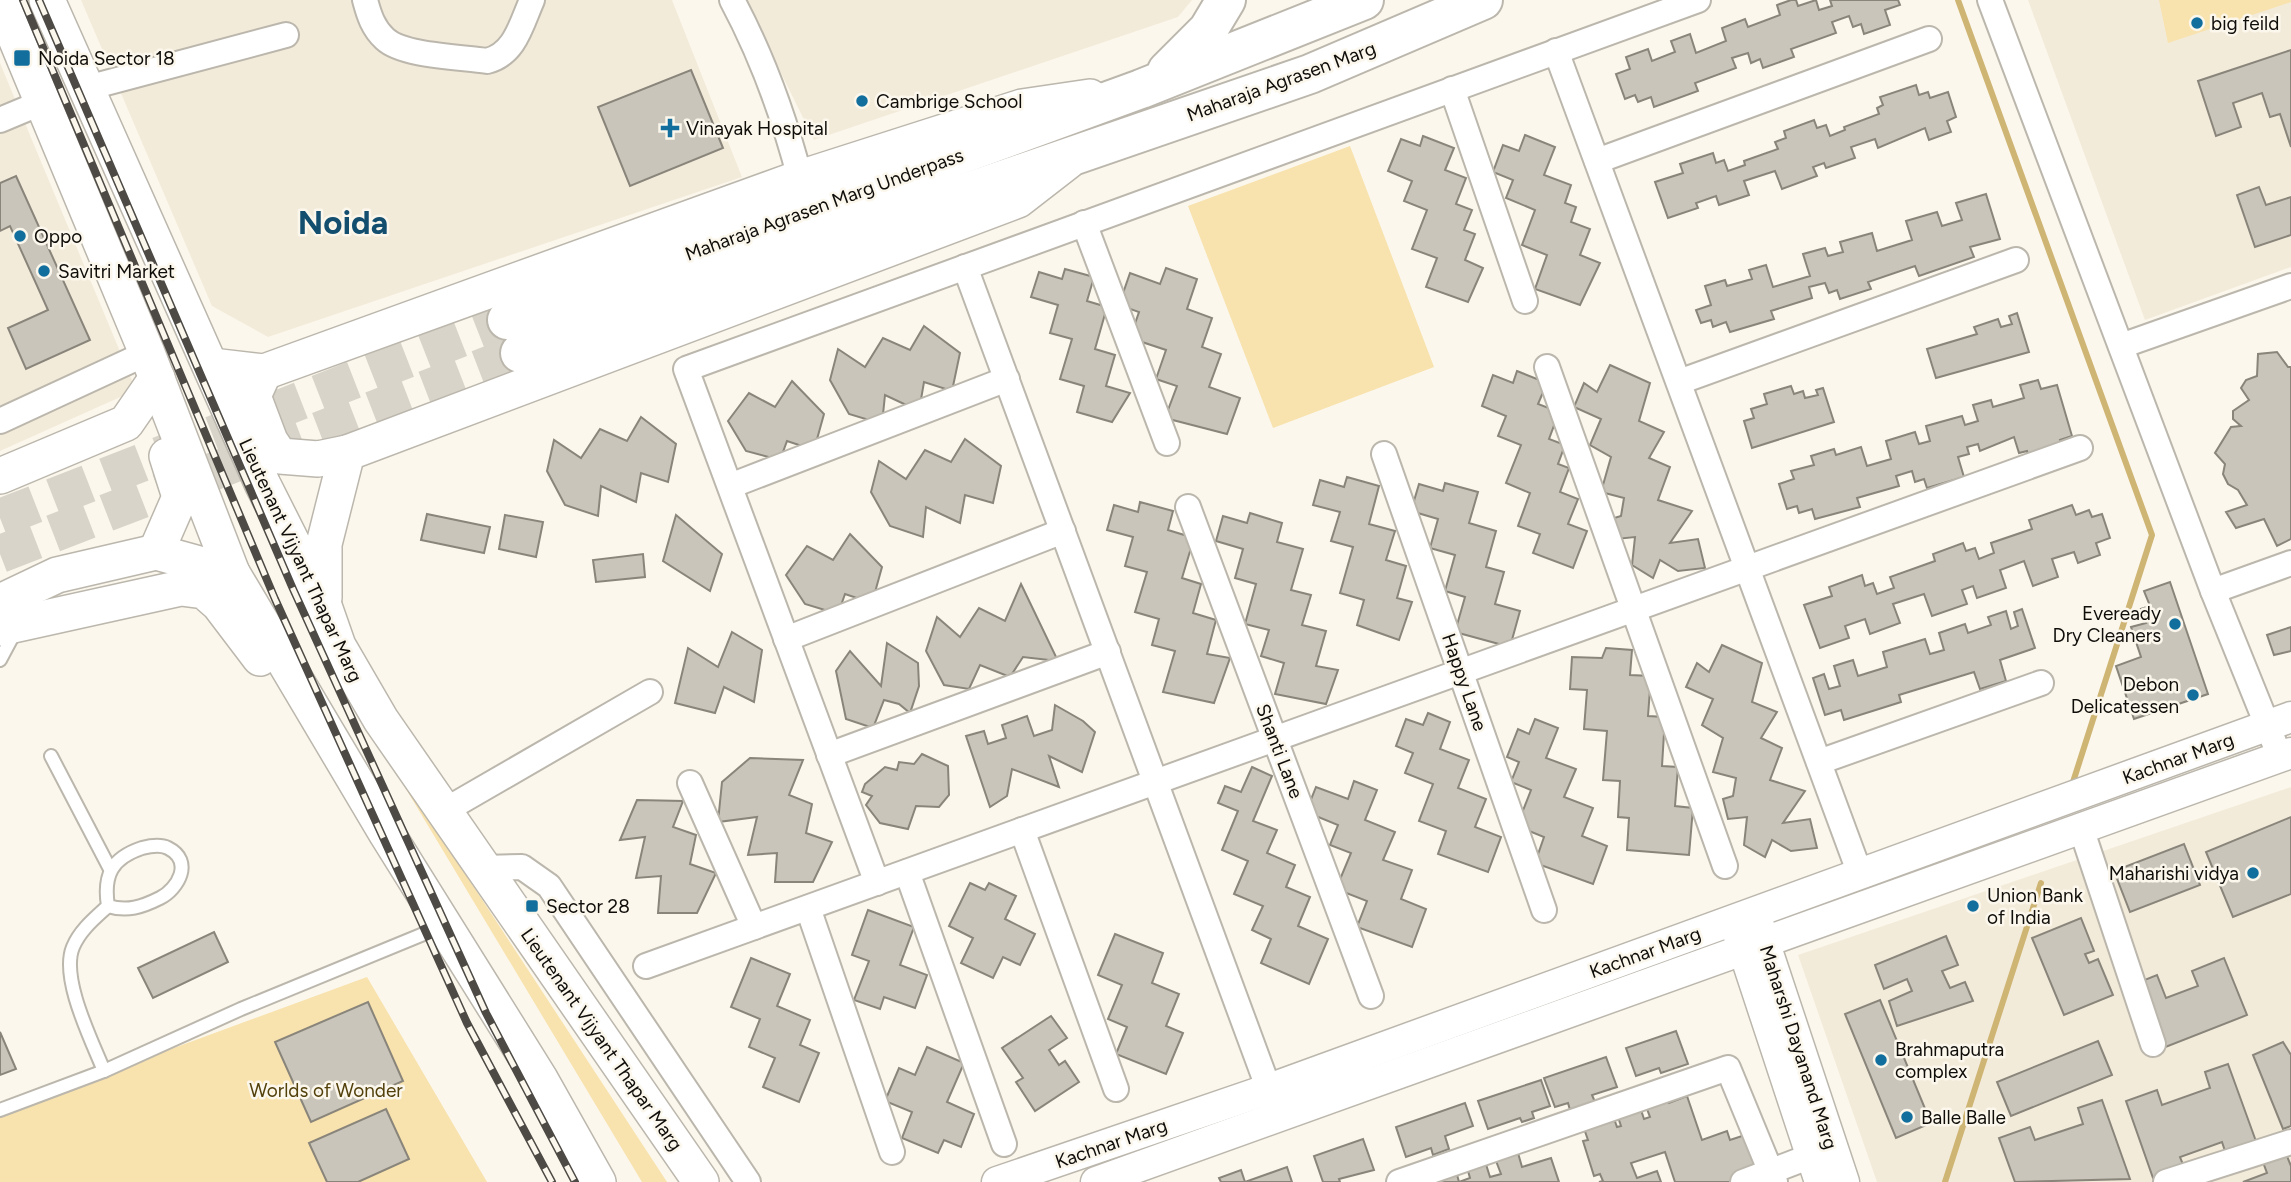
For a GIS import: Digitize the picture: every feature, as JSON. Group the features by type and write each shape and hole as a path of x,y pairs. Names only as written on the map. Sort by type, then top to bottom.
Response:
{"main road":[{"name":"Lieutenant Vijyant Thapar Marg","path":"47,0 212,366 262,485 324,606 338,646 381,720 701,1182"},
{"path":"1147,86 1208,30 1226,0"},
{"path":"212,366 264,372 800,178 1022,107 1147,86 1364,0"},
{"name":"Maharaja Agrasen Marg","path":"1075,155 1310,74 1483,0"},
{"path":"1,4 152,366 232,573 387,834 540,1079 598,1182"},
{"name":"Maharaja Agrasen Marg Underpass","path":"1075,155 625,310 513,336 1147,86"},
{"path":"264,372 253,396 270,440 280,456 318,459 347,453 1018,200 1075,155"},
{"path":"126,423 152,366"},
{"path":"0,476 126,423 153,432 162,443 180,497 156,552"},
{"path":"324,606 324,544 347,453"},
{"path":"6,618 57,575 156,552 232,573"},
{"path":"57,575 74,611"},
{"path":"6,618 74,611 181,588 204,591 242,632 387,834"}],"street":[{"path":"365,0 372,23 386,40 402,48 487,61 500,58 510,49 532,0"},
{"path":"732,0 763,68 788,133 800,178"},
{"path":"877,883 686,369 1698,0"},
{"path":"1990,0 2213,591 2280,721 2286,755"},
{"path":"87,88 286,35"},
{"path":"1597,161 1929,39"},
{"path":"1556,51 1860,874"},
{"path":"1452,89 1525,301"},
{"path":"0,120 43,102"},
{"path":"1084,223 1167,443"},
{"path":"1679,382 2016,260"},
{"path":"965,267 1274,1103"},
{"path":"2121,346 2291,286"},
{"path":"0,421 152,366"},
{"path":"1547,367 1725,866"},
{"path":"730,486 1007,379"},
{"path":"646,966 2080,448"},
{"name":"Happy Lane","path":"1384,454 1544,910"},
{"name":"Shanti Lane","path":"1188,507 1371,996"},
{"path":"786,639 1063,531"},
{"path":"2213,591 2291,564"},
{"path":"830,755 1108,652"},
{"path":"1819,762 2041,683"},
{"path":"444,811 650,692"},
{"name":"Kachnar Marg","path":"1096,1182 1274,1103 1744,916 2280,721"},
{"name":"Kachnar Marg","path":"997,1182 1274,1103 1754,946 2286,755"},
{"path":"690,783 754,927"},
{"path":"2081,828 2153,1044"},
{"path":"1022,830 1116,1089"},
{"path":"484,868 522,867 549,886 748,1182"},
{"path":"907,872 1004,1144"},
{"path":"808,908 892,1152"},
{"name":"Maharshi Dayanand Marg","path":"1744,916 1844,1182"},
{"name":"Maharshi Dayanand Marg","path":"1754,946 1816,1169"},
{"path":"1399,1182 1728,1068 1774,1177"},
{"path":"2166,1182 2291,1142"},
{"path":"1743,1182 1816,1169"}],"lane":[{"path":"0,660 6,618"},
{"path":"51,756 110,869"},
{"path":"152,845 168,848 178,857 183,869 171,892 152,902 121,910 108,906 104,887 110,869 119,858 152,845"},
{"path":"104,1071 81,1013 70,971 72,948 85,928 108,906"},
{"path":"0,1110 104,1071 241,1009 446,925"}],"shaded area":[{"path":"81,0 672,0 742,177 268,337 212,306"},
{"name":"Cambrige School","path":"745,0 1192,0 1178,17 814,140"},
{"path":"2028,0 2291,0 2291,267 2145,320"},
{"path":"0,63 136,390 0,451"},
{"path":"2291,787 2291,1182 1877,1182 1798,955"}],"green space":[{"name":"big feild","path":"2159,0 2291,0 2291,2 2168,43"},
{"path":"1350,146 1434,367 1273,428 1188,206"},
{"path":"367,724 667,1182 642,1182"},
{"name":"Worlds of Wonder","path":"367,977 487,1182 0,1182 0,1112"}],"building":[{"path":"1796,0 1798,6 1816,0 1819,10 1832,6 1830,0 1898,0 1900,5 1885,10 1890,25 1864,34 1861,24 1853,27 1849,16 1832,22 1836,33 1791,49 1794,57 1763,68 1760,59 1751,63 1748,53 1732,58 1736,68 1695,83 1698,91 1654,107 1651,97 1638,102 1635,95 1625,99 1616,74 1630,69 1626,57 1648,49 1652,61 1675,52 1671,41 1690,34 1696,53 1726,41 1722,28 1745,19 1748,27 1780,15 1777,5"},
{"path":"2291,50 2291,147 2280,114 2270,117 2262,93 2233,103 2241,127 2216,136 2198,81"},
{"path":"691,70 723,148 630,186 598,107"},
{"path":"1916,85 1919,95 1928,92 1930,98 1948,92 1956,117 1947,121 1951,132 1929,140 1925,128 1878,148 1875,139 1851,147 1855,158 1826,168 1824,163 1813,167 1817,176 1782,189 1775,171 1744,181 1749,195 1719,205 1716,196 1696,203 1698,208 1668,218 1655,182 1683,173 1680,164 1713,153 1716,163 1724,160 1728,171 1745,165 1744,161 1778,149 1775,142 1786,138 1784,131 1814,120 1817,128 1826,125 1830,136 1845,130 1844,127 1879,114 1877,108 1883,105 1880,97"},
{"path":"1525,135 1555,147 1544,175 1571,185 1565,203 1576,207 1571,222 1590,229 1580,255 1600,263 1580,305 1535,289 1547,255 1522,245 1535,210 1506,198 1513,180 1493,172 1503,145 1519,151"},
{"path":"1423,136 1454,148 1445,170 1466,178 1456,204 1472,210 1464,230 1475,234 1465,260 1483,268 1468,302 1426,287 1437,258 1412,249 1427,210 1404,201 1412,181 1388,171 1401,139 1420,146"},
{"name":"Savitri Market","path":"16,176 90,340 26,369 8,328 48,310 10,226 0,231 0,183"},
{"path":"2259,187 2266,205 2291,197 2291,235 2255,247 2237,195"},
{"path":"1986,194 2000,239 1970,247 1974,257 1919,276 1915,266 1868,282 1871,289 1840,299 1837,290 1829,293 1825,283 1809,287 1812,298 1771,311 1774,319 1730,332 1726,322 1713,327 1711,320 1701,323 1696,310 1711,305 1705,286 1725,280 1727,286 1752,279 1749,270 1766,265 1773,287 1810,276 1803,254 1825,248 1828,256 1843,252 1840,242 1872,233 1877,251 1912,240 1906,221 1937,212 1942,226 1962,220 1956,203"},
{"path":"1166,268 1197,279 1187,309 1212,318 1202,347 1221,354 1209,387 1240,398 1227,434 1165,418 1177,386 1156,379 1166,350 1130,338 1139,312 1119,305 1130,273 1160,284"},
{"path":"1065,269 1094,277 1087,301 1107,307 1095,349 1115,355 1106,386 1130,393 1112,422 1077,412 1084,386 1060,379 1072,339 1050,333 1058,305 1031,297 1039,272 1062,279"},
{"path":"2017,313 2029,352 1936,378 1927,349 1977,334 1974,327 1998,319 2001,327 2012,324 2009,316"},
{"path":"924,326 960,353 952,391 924,382 919,411 885,395 882,424 849,414 830,380 838,349 865,367 883,338 910,350"},
{"path":"2277,352 2288,367 2291,367 2291,539 2277,546 2264,519 2236,528 2226,512 2247,505 2238,490 2228,484 2223,474 2225,464 2215,453 2231,427 2241,426 2233,419 2233,411 2249,400 2241,388 2246,380 2257,376 2258,354"},
{"path":"1610,365 1650,383 1639,421 1664,432 1649,458 1670,467 1658,500 1692,511 1670,543 1698,539 1705,568 1678,571 1660,560 1653,578 1632,565 1635,537 1616,539 1611,519 1621,516 1624,498 1601,492 1611,457 1590,445 1601,419 1574,407 1584,383 1597,392"},
{"path":"1517,371 1547,383 1538,404 1559,412 1549,439 1565,445 1558,464 1569,468 1560,492 1578,499 1568,524 1587,531 1573,568 1533,553 1540,534 1518,526 1530,493 1506,483 1521,445 1498,436 1506,416 1482,406 1493,375 1513,383"},
{"path":"2038,380 2041,389 2057,385 2072,436 2060,440 2063,450 2029,460 2027,451 2019,453 2014,437 1980,451 1978,444 1967,447 1969,454 1958,457 1964,477 1927,488 1924,479 1915,482 1912,471 1896,476 1899,486 1857,498 1860,507 1815,519 1812,509 1799,513 1797,506 1787,509 1779,484 1794,479 1791,471 1814,465 1811,456 1834,449 1836,455 1861,447 1867,466 1891,459 1886,441 1915,432 1919,444 1930,441 1926,426 1962,416 1965,425 1978,421 1973,405 1991,400 1993,407 2024,398 2020,385"},
{"path":"792,381 824,414 814,450 787,441 780,460 746,451 728,421 749,393 775,407"},
{"path":"1791,386 1794,394 1803,391 1805,398 1818,395 1816,390 1823,388 1834,422 1752,448 1744,421 1754,418 1751,409 1767,404 1764,394"},
{"path":"641,417 676,444 668,482 641,473 636,502 601,486 598,516 565,505 547,471 554,440 581,458 600,429 627,441"},
{"path":"965,439 1001,466 993,503 965,495 960,523 926,507 923,537 890,526 871,492 879,461 906,479 925,450 951,462"},
{"path":"1347,477 1379,486 1369,524 1395,531 1386,560 1406,566 1397,598 1412,602 1399,640 1357,625 1364,600 1340,593 1353,547 1331,541 1340,512 1313,505 1320,480 1344,487"},
{"path":"1445,483 1478,492 1469,523 1496,531 1486,567 1504,572 1495,604 1520,611 1510,647 1455,632 1465,597 1445,591 1455,555 1430,548 1438,519 1411,511 1419,484 1443,491"},
{"path":"1140,502 1173,511 1168,530 1194,538 1182,578 1201,584 1193,613 1216,620 1207,654 1230,658 1214,703 1163,692 1175,651 1152,645 1159,619 1135,612 1147,572 1125,566 1133,537 1107,530 1114,505 1138,512"},
{"path":"2072,505 2076,515 2089,510 2092,517 2102,514 2110,538 2096,543 2100,555 2078,563 2074,552 2052,559 2058,577 2033,586 2024,561 2000,570 2006,588 1977,598 1973,586 1962,590 1967,604 1932,616 1924,594 1893,604 1900,623 1870,634 1865,619 1845,626 1849,638 1820,648 1804,605 1832,596 1829,587 1862,575 1865,586 1873,583 1877,594 1894,588 1890,577 1935,561 1933,554 1963,543 1966,551 1975,548 1979,559 1994,553 1991,543 2032,529 2029,520"},
{"path":"1250,513 1282,523 1277,542 1303,549 1291,590 1311,595 1302,625 1326,631 1316,666 1338,670 1326,704 1275,694 1284,663 1261,656 1269,630 1245,624 1256,584 1235,578 1243,549 1216,541 1223,516 1247,523"},
{"path":"427,514 490,527 484,553 421,540"},
{"path":"505,515 543,522 536,557 499,549"},
{"path":"676,515 722,554 710,591 663,561"},
{"path":"850,534 882,567 872,603 845,594 838,614 805,604 786,575 807,546 833,560"},
{"path":"643,554 645,577 596,582 593,560"},
{"path":"2170,582 2208,694 2134,719 2116,666 2141,657 2131,627 2146,623 2141,609 2150,606 2144,591"},
{"path":"1021,584 1058,661 1023,657 1010,677 980,665 969,689 944,685 926,651 937,617 960,637 979,608 1005,621"},
{"path":"2022,609 2035,648 2000,660 2006,681 1980,689 1974,672 1899,695 1901,702 1844,720 1841,710 1825,715 1813,678 1824,674 1829,689 1840,686 1834,666 1853,660 1858,676 1887,667 1883,652 1925,639 1930,654 1944,650 1939,633 1965,624 1968,633 1991,625 1988,617 2006,611 2011,629 2018,626 2014,612"},
{"path":"2291,627 2291,651 2274,655 2267,635"},
{"path":"732,632 762,650 754,702 724,687 715,713 675,703 688,648 718,667"},
{"path":"887,643 918,663 919,686 910,713 899,704 884,700 873,728 846,719 836,671 850,651 881,686"},
{"path":"1722,645 1762,663 1752,702 1777,712 1761,738 1782,748 1770,780 1805,791 1783,823 1810,819 1817,848 1791,851 1772,840 1765,857 1744,845 1747,817 1728,819 1723,799 1733,796 1736,778 1713,772 1723,738 1702,725 1713,699 1686,687 1697,663 1709,672"},
{"path":"1606,648 1632,650 1630,675 1651,676 1648,716 1665,717 1662,766 1678,767 1675,806 1693,808 1689,855 1627,850 1629,818 1618,817 1620,781 1603,780 1607,731 1584,729 1587,690 1570,689 1572,657 1602,658"},
{"path":"1055,705 1083,721 1095,732 1082,772 1049,756 1059,787 1012,769 1007,796 990,807 966,736 984,731 988,744 1006,738 1002,725 1027,716 1034,736 1052,730"},
{"path":"1428,713 1450,722 1440,749 1469,760 1458,788 1486,799 1475,827 1501,837 1488,872 1438,854 1446,831 1419,821 1433,784 1405,773 1413,753 1396,746 1406,719 1423,725"},
{"path":"1535,719 1558,728 1546,758 1576,769 1564,797 1593,808 1582,836 1607,846 1593,884 1535,863 1544,837 1517,826 1531,790 1511,782 1519,762 1507,757 1518,729 1529,734"},
{"path":"922,754 948,766 949,795 939,807 916,806 908,829 880,823 866,805 872,796 862,792 865,784 885,767 897,770 899,762 914,764"},
{"path":"750,758 803,760 789,795 812,804 806,833 832,842 813,882 775,882 777,853 748,855 757,817 718,822 722,782"},
{"path":"1252,767 1272,776 1253,821 1277,830 1267,853 1295,865 1286,887 1310,897 1298,926 1328,939 1309,984 1261,963 1271,939 1252,930 1263,906 1234,894 1248,861 1222,850 1238,811 1218,803 1225,786 1241,792"},
{"path":"1354,781 1377,790 1365,820 1395,832 1383,860 1412,870 1401,899 1426,909 1412,947 1357,927 1367,901 1336,889 1351,853 1330,845 1338,825 1306,812 1316,787 1348,799"},
{"path":"637,800 683,801 673,827 696,835 690,864 716,873 697,913 658,913 661,876 636,878 645,837 620,840"},
{"name":"Maharishi vidya","path":"2291,817 2291,894 2233,917 2206,852"},
{"path":"2184,844 2200,885 2130,912 2114,871"},
{"path":"970,883 985,890 989,883 1016,896 1005,919 1035,934 1020,965 1003,957 993,978 961,963 973,938 949,926"},
{"path":"868,910 914,927 900,965 927,975 915,1008 884,997 880,1009 854,1000 869,961 852,955"},
{"path":"2081,918 2094,951 2085,954 2089,963 2098,959 2113,995 2064,1015 2032,938"},
{"path":"214,932 228,962 153,998 138,968"},
{"path":"1115,934 1163,953 1152,983 1179,994 1166,1026 1183,1033 1166,1074 1116,1054 1127,1027 1108,1019 1122,985 1098,975"},
{"path":"1946,936 1958,965 1942,971 1950,988 1965,982 1973,1001 1897,1026 1889,1001 1912,991 1907,979 1884,989 1875,965"},
{"path":"751,958 790,974 777,1006 810,1020 800,1045 819,1053 799,1102 763,1087 775,1058 749,1047 760,1019 731,1007"},
{"path":"2224,958 2247,1015 2163,1048 2137,983 2157,975 2166,998 2198,986 2192,971"},
{"path":"1880,1000 1931,1123 1896,1138 1845,1014"},
{"path":"368,1002 403,1081 311,1122 275,1042"},
{"path":"1051,1016 1067,1038 1049,1050 1059,1065 1065,1061 1079,1082 1035,1111 1016,1082 1023,1078 1002,1048"},
{"path":"1676,1031 1688,1064 1661,1073 1659,1068 1636,1076 1626,1048"},
{"path":"0,1032 16,1069 0,1075"},
{"path":"2098,1041 2112,1075 2011,1116 1997,1082"},
{"path":"2283,1042 2291,1055 2291,1126 2283,1129 2253,1055"},
{"path":"927,1047 964,1063 947,1102 974,1114 961,1147 944,1140 938,1153 902,1138 912,1112 885,1101 899,1068 915,1075"},
{"path":"1606,1057 1617,1087 1592,1095 1595,1102 1570,1110 1568,1103 1555,1107 1544,1078"},
{"path":"2228,1064 2257,1144 2226,1154 2222,1142 2180,1157 2184,1167 2153,1178 2126,1101 2157,1090 2162,1105 2210,1088 2205,1072"},
{"path":"1541,1080 1550,1106 1532,1112 1534,1118 1522,1122 1520,1118 1488,1129 1478,1101"},
{"path":"1687,1096 1702,1140 1727,1131 1730,1140 1745,1135 1758,1173 1730,1182 1675,1182 1665,1152 1631,1163 1637,1178 1657,1171 1661,1182 1599,1182 1603,1181 1600,1174 1594,1176 1583,1141 1588,1140 1582,1123 1612,1113 1617,1127 1621,1126 1616,1111 1639,1104 1644,1119 1650,1117 1645,1104 1667,1097 1669,1103"},
{"path":"2102,1100 2130,1179 2015,1182 1999,1138 2030,1127 2035,1140 2083,1124 2078,1108"},
{"path":"1465,1103 1473,1126 1445,1136 1449,1149 1433,1155 1431,1148 1406,1157 1396,1127"},
{"path":"386,1109 409,1159 358,1182 327,1182 309,1143"},
{"path":"1363,1139 1374,1170 1339,1179 1340,1182 1323,1182 1314,1156"},
{"path":"2284,1149 2291,1166 2291,1182 2243,1182 2267,1173 2261,1157"},
{"path":"1493,1153 1518,1153 1522,1167 1551,1158 1559,1182 1459,1182 1470,1178 1466,1164 1484,1158 1490,1177 1501,1174"},
{"path":"1287,1167 1292,1182 1245,1182"},
{"path":"1241,1170 1245,1182 1221,1182 1219,1178"},
{"path":"1456,1171 1459,1182 1443,1182 1441,1176"}],"waterway":[{"path":"1958,0 2152,535 2073,782"},
{"path":"1945,1182 2041,883"}],"tunnel":[{"path":"0,518 507,320"},
{"path":"0,554 520,353"}],"railway":[{"path":"23,0 275,599 467,1023 552,1182"},
{"path":"39,0 293,589 486,1013 575,1182"}],"place":[{"name":"big feild","path":"2197,23"},
{"name":"Noida Sector 18","path":"22,58"},
{"name":"Cambrige School","path":"862,101"},
{"name":"Vinayak Hospital","path":"670,128"},
{"name":"Oppo","path":"20,236"},
{"name":"Savitri Market","path":"44,271"},
{"name":"Eveready Dry Cleaners","path":"2175,624"},
{"name":"Debon Delicatessen","path":"2193,695"},
{"name":"Maharishi vidya","path":"2253,873"},
{"name":"Sector 28","path":"532,906"},
{"name":"Union Bank of India","path":"1973,906"},
{"name":"Brahmaputra complex","path":"1881,1060"},
{"name":"Balle Balle","path":"1907,1117"}],"district":[{"name":"Noida","path":"343,222"}]}
